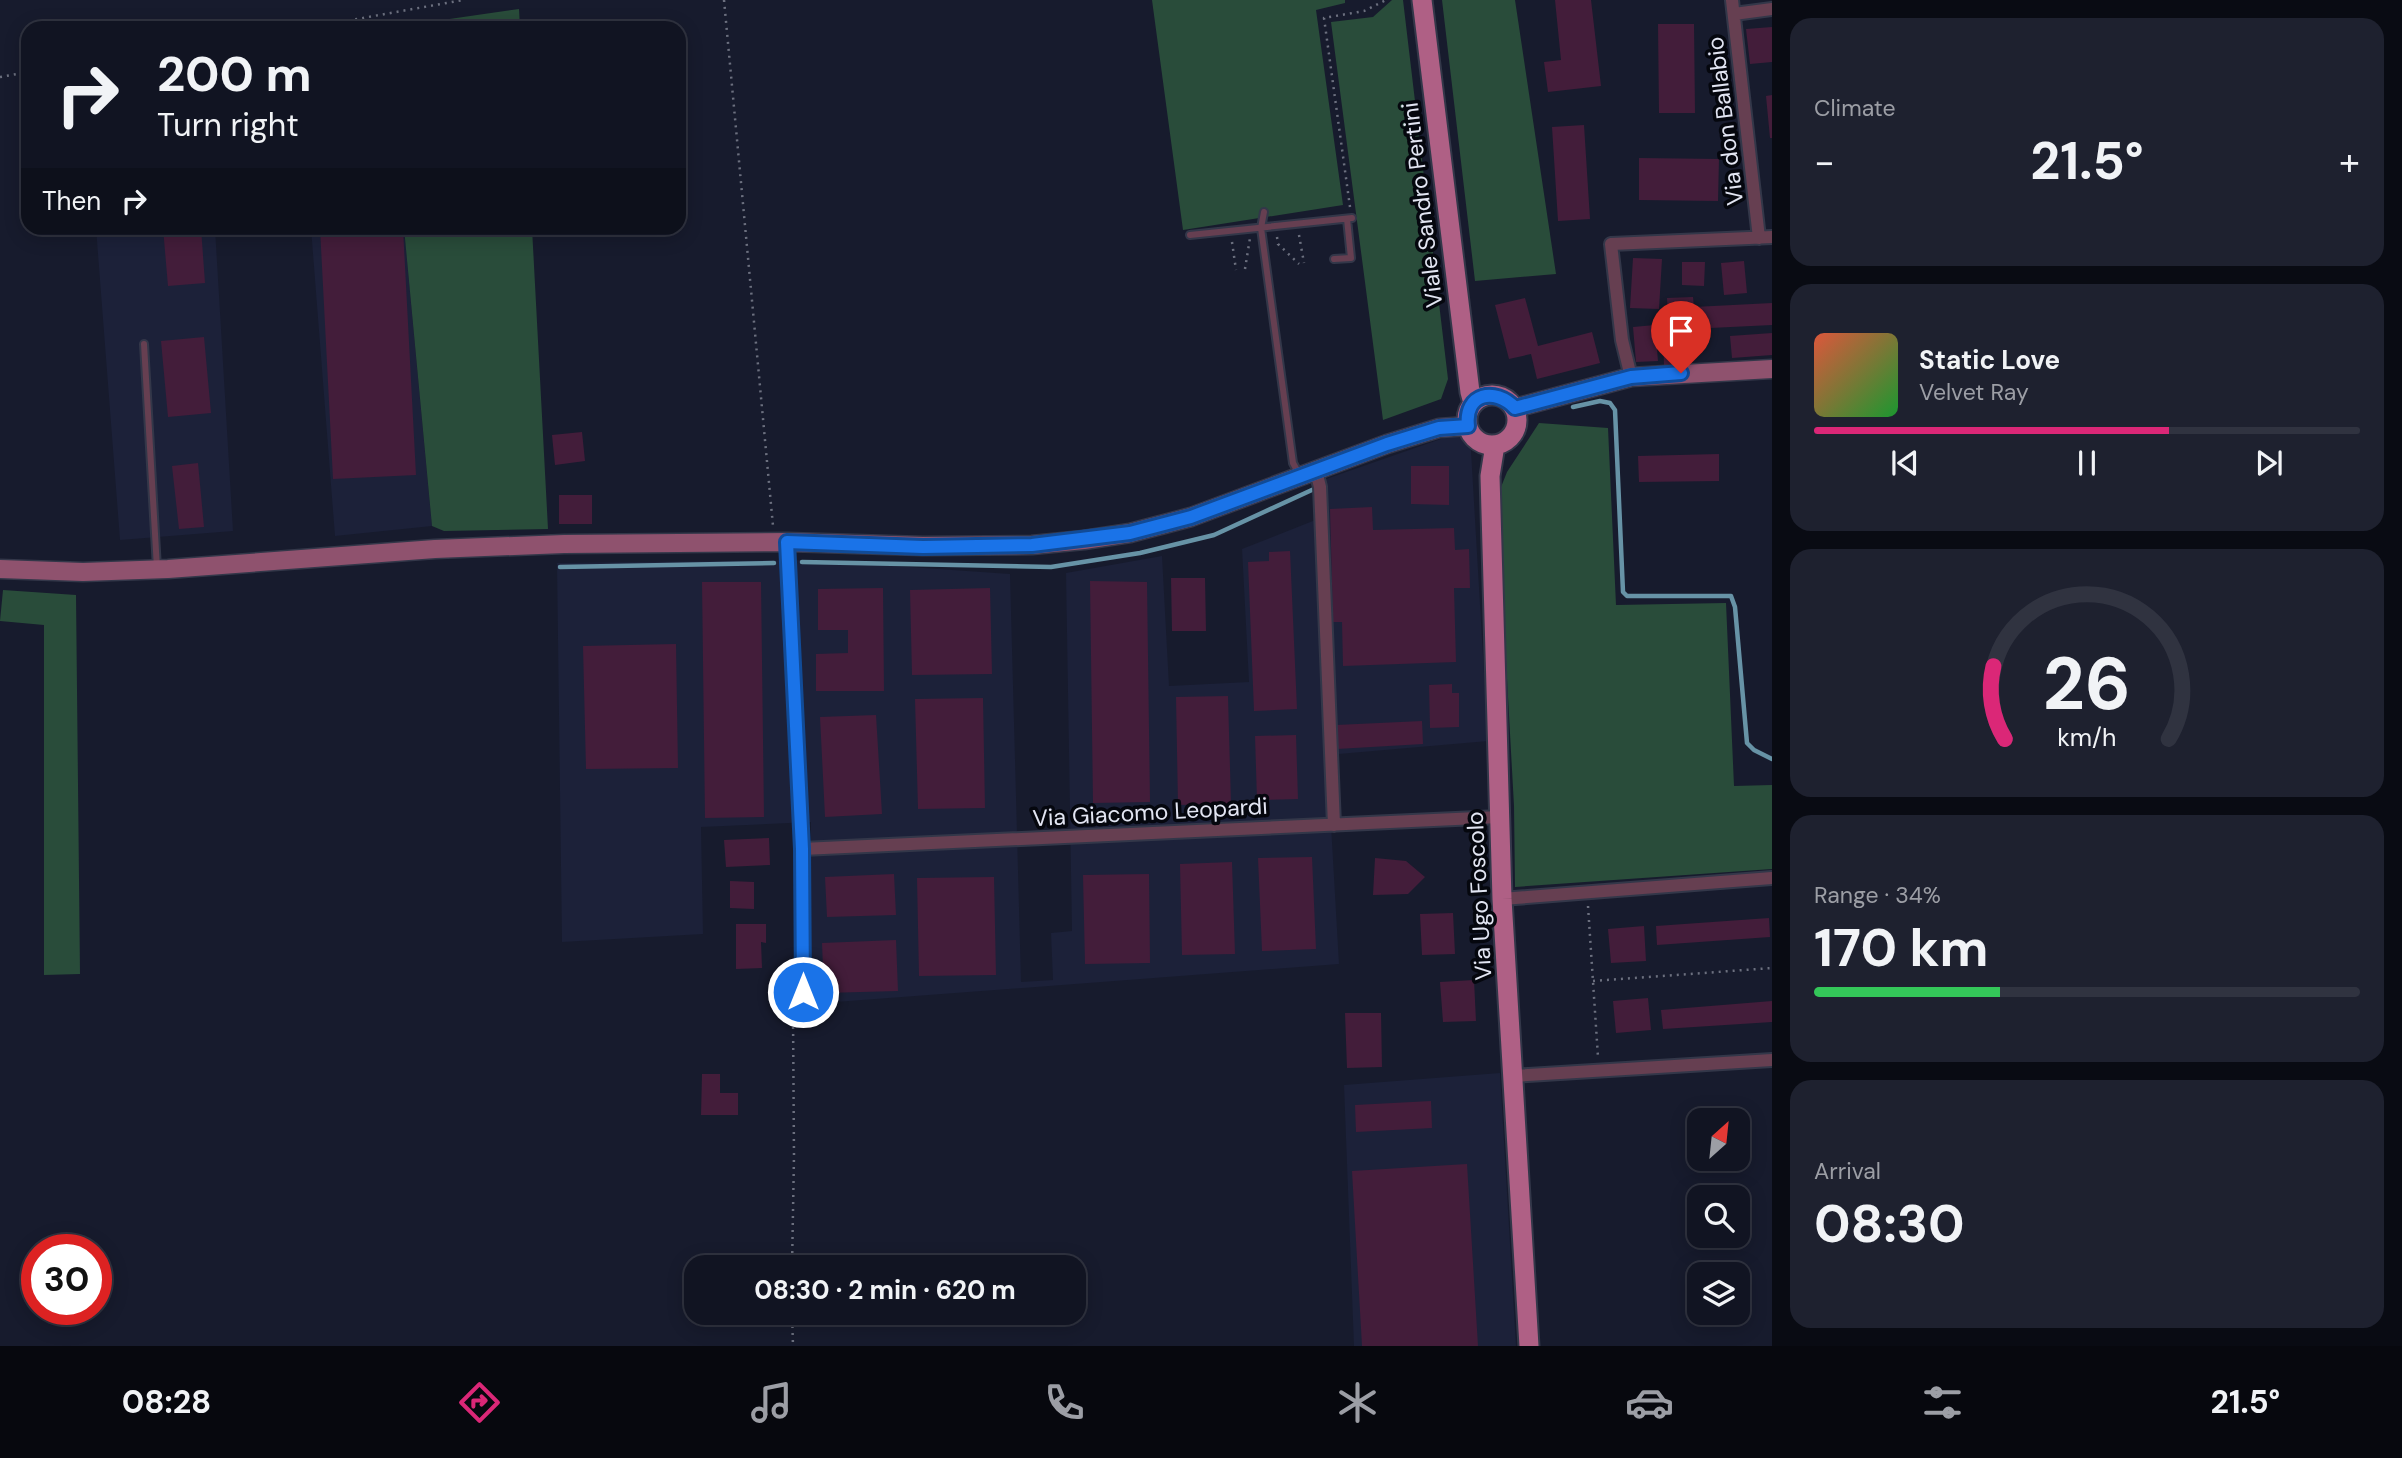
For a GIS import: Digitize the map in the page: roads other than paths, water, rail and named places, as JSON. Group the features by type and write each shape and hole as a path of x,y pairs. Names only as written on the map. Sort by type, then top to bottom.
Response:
{"main road":[{"name":"Viale Sandro Pertini","path":"1422,0 1473,403"},
{"path":"1488,395 1500,396 1515,408 1516,429 1504,442 1495,445 1477,440 1468,426 1469,410 1473,403 1488,395"},
{"name":"Via Ugo Foscolo","path":"1495,445 1490,476 1502,899 1529,1346"}],"street":[{"name":"Via don Ballabio","path":"1732,0 1766,237"},
{"path":"1734,14 1772,9"},
{"path":"1631,377 1622,340 1611,244 1766,237"},
{"path":"1515,408 1631,377 1772,369"},
{"path":"0,569 83,572 158,569 435,549 564,544 780,542 923,547 1032,545 1084,540 1130,533 1191,517 1387,444 1439,428 1468,426"},
{"path":"1308,474 1321,500 1334,825"},
{"path":"780,542 802,849 803,992"},
{"name":"Via Giacomo Leopardi","path":"802,849 1499,817"},
{"path":"1502,899 1772,878"},
{"path":"1512,1076 1772,1060"}],"lane":[{"path":"1265,212 1261,228 1293,463 1308,474"},
{"path":"1190,234 1349,218 1351,258 1334,259"},
{"path":"145,344 158,569"}],"waterway":[{"path":"1573,407 1600,401 1610,403 1615,410 1623,592 1627,596 1731,596 1735,607 1747,743 1754,750 1772,759"},
{"path":"802,562 1051,567 1140,553 1214,535 1314,489"},
{"path":"560,567 774,563"}]}
